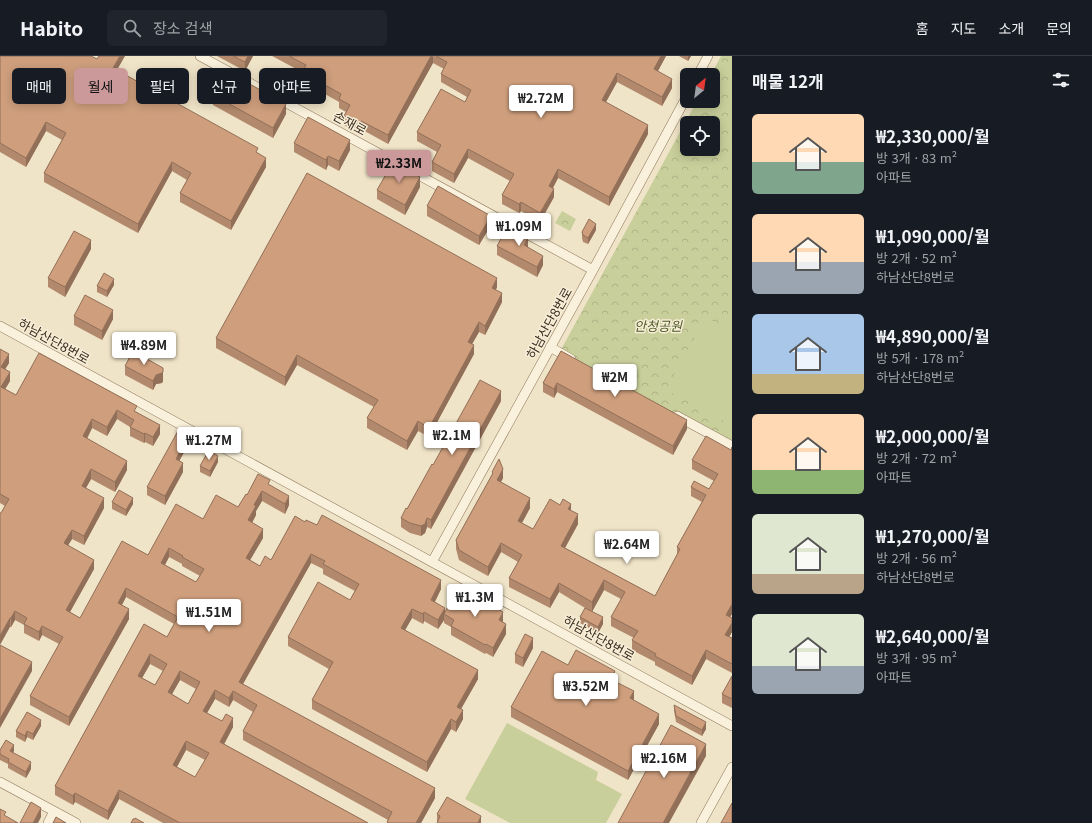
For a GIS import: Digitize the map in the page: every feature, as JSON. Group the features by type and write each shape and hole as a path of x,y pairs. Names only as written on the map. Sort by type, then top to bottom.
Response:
{"street":[{"name":"손재로","path":"200,56 593,270"},
{"path":"702,68 708,56"},
{"name":"하남산단8번로","path":"432,562 681,108"},
{"name":"하남산단8번로","path":"0,326 732,726"},
{"path":"550,348 578,363"},
{"path":"669,412 732,446"},
{"path":"701,823 732,767"},
{"path":"0,782 76,823"},
{"path":"48,823 54,811"}],"green space":[{"name":"안청공원","path":"721,56 732,56 732,450 558,355 680,132 680,156 720,156 720,116 689,116 693,108 720,108 720,68 715,68"},
{"path":"562,211 576,219 570,231 555,223"},
{"path":"706,317 732,332 732,425 666,390"},
{"path":"507,723 598,772 596,780 622,794 606,823 510,823 465,799"}],"building":[{"path":"0,56 91,56 97,59 99,56 120,56 113,68 74,68 74,104 128,104 128,76 136,81 136,104 178,104 258,148 256,152 266,158 231,221 180,193 191,173 172,162 138,224 44,173 66,133 46,122 26,158 0,143"},
{"path":"233,56 248,56 245,62"},
{"path":"289,56 431,56 388,135 361,121 359,124 344,116 350,105 339,99 341,94 326,86 326,68 304,68 306,65"},
{"path":"436,56 661,56 654,69 672,79 662,97 617,73 602,100 648,125 609,197 558,169 549,186 554,189 540,213 521,202 519,204 502,195 514,174 468,149 454,174 432,162 441,145 417,132 441,89 465,102 471,90 441,74 447,62"},
{"path":"251,85 259,89 259,104 286,104 273,128 229,104 251,104"},
{"path":"308,117 350,140 339,161 328,156 326,160 294,143"},
{"path":"393,162 420,177 405,205 377,190"},
{"path":"307,173 497,278 492,288 502,293 485,326 479,322 468,342 474,345 429,428 418,421 407,441 367,418 378,400 297,355 285,377 216,338"},
{"path":"438,186 491,216 479,236 427,206"},
{"path":"589,219 596,224 588,238 583,235 582,232"},
{"path":"508,226 528,238 524,245 543,256 537,267 497,246"},
{"path":"74,231 91,240 65,287 48,278"},
{"path":"104,273 114,279 107,291 97,286"},
{"path":"85,295 113,310 102,331 74,316"},
{"path":"0,349 9,354 1,367 10,372 1,387 16,395 39,353 137,406 134,411 160,425 153,437 145,433 144,434 130,427 134,420 117,410 107,427 92,419 83,436 127,461 115,482 91,469 82,486 104,498 84,536 72,530 64,543 94,560 66,610 80,618 122,541 148,555 176,504 203,519 216,495 238,507 246,494 247,495 258,474 270,480 268,484 289,496 285,504 262,491 248,520 263,529 246,558 260,566 265,556 271,560 295,516 305,522 306,520 317,525 322,515 441,580 431,600 445,608 438,620 424,612 423,614 412,609 401,628 478,670 457,707 463,710 456,722 451,719 427,762 312,700 333,662 288,637 318,582 350,600 359,584 323,564 325,561 311,554 239,682 435,788 416,823 387,822 392,812 243,731 257,705 233,691 229,698 215,690 203,711 222,721 226,714 233,718 220,742 368,823 180,823 119,790 108,811 75,793 73,796 55,786 144,624 167,637 178,617 126,588 118,603 129,609 69,717 30,696 63,637 42,626 39,632 24,624 27,618 15,611 0,636 0,513 9,499 0,494","holes":["169,548 204,569 196,582 161,563","150,654 167,664 155,685 138,676","180,671 200,682 188,704 168,692","186,741 209,753 195,777 173,765"]},
{"path":"133,351 163,368 163,372 156,375 153,381 125,366"},
{"path":"561,351 687,420 673,446 557,383 554,389 543,383"},
{"path":"480,380 501,391 431,520 427,518 425,524 421,526 410,523 401,518 432,464 433,465"},
{"path":"178,431 188,436 176,459 183,463 165,496 147,487"},
{"path":"706,436 731,450 732,447 732,604 726,615 732,618 732,623 725,635 732,638 732,664 706,650 692,676 655,656 656,654 632,640 638,631 611,617 625,592 604,580 592,602 559,583 550,599 509,578 522,555 501,543 488,567 459,550 456,540 493,473 492,472 499,459 503,469 497,480 530,498 518,521 533,529 550,499 560,505 563,499 571,504 568,509 578,514 561,546 655,596 680,549 677,547 706,495 691,487 694,481 709,489 718,474 692,460"},
{"path":"209,450 218,456 210,471 200,466"},
{"path":"119,490 133,498 126,510 112,502"},
{"path":"458,587 503,612 499,620 506,624 493,648 451,626 454,620 444,614"},
{"path":"585,608 603,617 598,627 580,617"},
{"path":"525,634 533,638 523,658 515,654"},
{"path":"0,645 32,662 0,719"},
{"path":"576,650 615,671 610,679 634,691 630,698 659,714 628,771 511,707 542,651 568,665"},
{"path":"732,676 732,699 722,694"},
{"path":"674,705 706,722 702,730 676,716"},
{"path":"27,712 41,720 33,734 27,731 25,736 16,731"},
{"path":"671,725 706,744 663,823 618,823"},
{"path":"6,740 14,745 10,751 31,762 26,772 8,762 9,759 0,754 0,750"},
{"path":"447,797 481,816 478,823 437,823 440,816 437,814"},
{"path":"31,802 41,808 33,823 20,823"},
{"path":"732,803 732,823 721,823"},
{"path":"0,809 6,812 4,815 18,823 0,823"},
{"path":"56,817 66,823 53,823"},
{"path":"135,818 144,823 131,823"}]}
